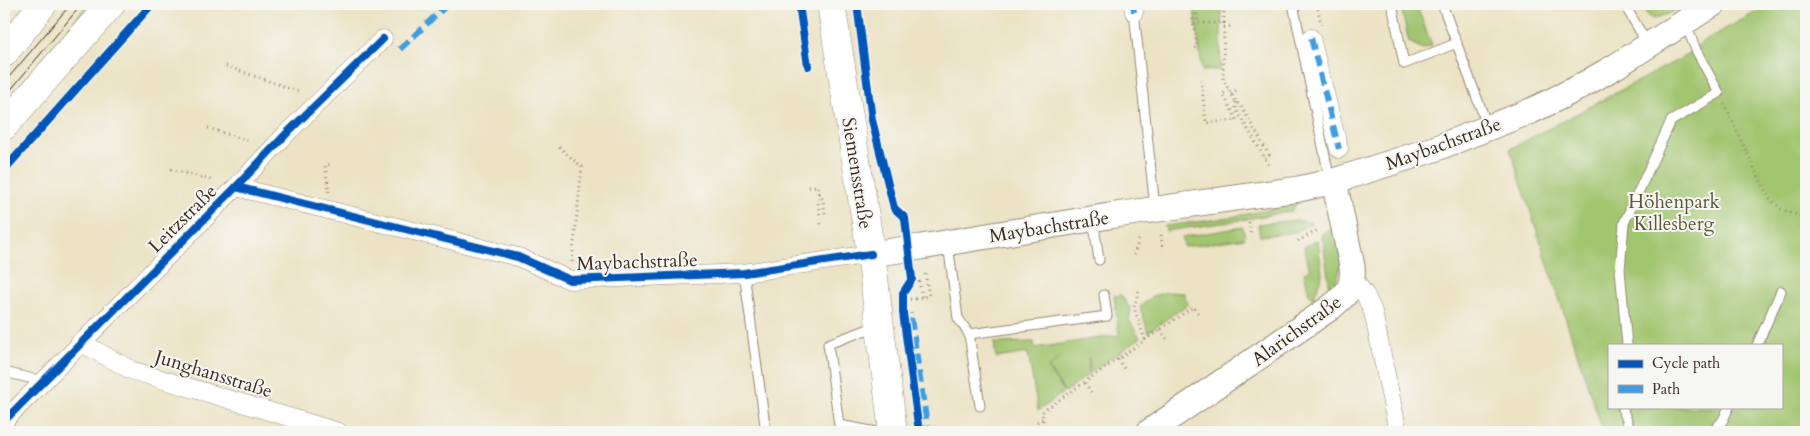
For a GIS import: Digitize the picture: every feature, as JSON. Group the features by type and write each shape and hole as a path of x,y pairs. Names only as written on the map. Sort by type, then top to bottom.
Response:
{"main road":[{"path":"4,53 43,4"},
{"path":"4,126 111,4"},
{"name":"Siemensstraße","path":"832,4 871,254 893,432"},
{"name":"Maybachstraße","path":"871,254 1299,189 1332,182 1434,149 1531,111 1576,89 1713,4"},
{"name":"Alarichstraße","path":"1149,432 1330,308 1346,295 1354,280 1346,234 1332,182"}],"street":[{"path":"1312,38 1339,149"},
{"name":"Leitzstraße","path":"4,421 80,342 383,39"},
{"name":"Maybachstraße","path":"236,187 518,257 570,280 744,273 871,254"},
{"path":"1354,280 1365,294 1373,312 1398,432"},
{"name":"Junghansstraße","path":"80,342 131,370 340,432"}],"lane":[{"path":"1293,4 1332,182"},
{"path":"1392,4 1404,64 1457,43"},
{"path":"1442,4 1488,128"},
{"path":"1624,4 1648,46"},
{"path":"1133,8 1155,210"},
{"path":"1627,344 1620,270 1624,223 1671,121 1719,93 1696,50 1685,22"},
{"path":"1093,219 1099,260"},
{"path":"948,243 958,318 969,334 980,406"},
{"path":"744,273 766,432"},
{"path":"1757,344 1781,290"},
{"path":"969,334 1107,316 1104,295"},
{"path":"877,432 839,426 828,344 880,325"},
{"path":"4,372 42,381"},
{"path":"1622,408 1631,432"},
{"path":"1714,432 1729,408"}],"path":[{"path":"1191,4 1197,47 1195,48"},
{"path":"1195,4 1198,23 1231,26"},
{"path":"1224,4 1223,80 1229,92 1241,106 1269,155 1264,158"},
{"path":"226,66 300,92"},
{"path":"1201,80 1206,122 1237,120 1223,94 1238,89"},
{"path":"1719,93 1769,198 1781,209 1806,218"},
{"path":"1236,102 1236,109 1270,167"},
{"path":"208,128 250,142"},
{"path":"1257,134 1263,130"},
{"path":"559,147 582,167 570,280"},
{"path":"330,211 329,186 325,166 331,164"},
{"path":"171,169 211,180"},
{"path":"809,187 818,186 821,224"},
{"path":"819,194 823,199 826,222"},
{"path":"1249,222 1251,237"},
{"path":"1298,240 1319,229"},
{"path":"1161,235 1163,250"},
{"path":"1134,255 1139,239"},
{"path":"905,300 922,298 929,295 925,273"},
{"path":"919,281 922,298"},
{"path":"1139,290 1134,307 1145,340"},
{"path":"1044,431 1042,412 1194,306 1200,316"},
{"path":"911,313 911,318"},
{"path":"1160,330 1167,339"},
{"path":"1118,359 1124,369"},
{"path":"1085,383 1091,392"},
{"path":"1037,422 1043,419"}],"green space":[{"path":"88,4 95,4 4,109 4,105"},
{"path":"1194,4 1222,4 1220,70 1202,71"},
{"path":"1400,4 1416,4 1432,46 1423,49 1409,42"},
{"path":"1637,4 1690,4 1681,10 1652,19"},
{"name":"Höhenpark Killesberg","path":"1771,4 1806,4 1806,432 1603,432 1510,149 1687,55 1703,41"},
{"path":"1296,204 1292,211 1229,222 1166,231 1165,226 1227,218"},
{"path":"1297,220 1311,223 1296,232 1260,236 1258,224"},
{"path":"1243,227 1245,238 1184,247 1182,237"},
{"path":"1337,227 1341,260 1338,275 1330,290 1322,234"},
{"path":"1318,240 1322,275 1313,299 1309,294 1304,272 1310,270 1304,247"},
{"path":"1168,292 1184,293 1188,304 1148,332 1140,307 1152,296"},
{"path":"1121,295 1131,310 1129,320 1140,338 1090,373 1088,357 1089,374 1065,392 1049,369 1059,358 1048,369 1064,392 1038,411 1028,353 996,358 994,343 1034,342 1035,348 1119,335 1114,296"}],"tram line":[{"path":"4,83 71,4"},
{"path":"4,98 82,4"}],"marked path":[{"path":"400,49 448,4"},
{"path":"1133,4 1134,12"},
{"path":"1311,38 1339,149"},
{"path":"911,318 928,432"}],"cycle path":[{"path":"4,170 152,4"},
{"path":"799,4 808,66"},
{"path":"857,4 872,120 894,208 905,218 912,279 903,293 903,313 919,432"},
{"path":"4,421 289,131 383,39"},
{"path":"236,187 518,257 570,280 744,273 871,254"}]}
